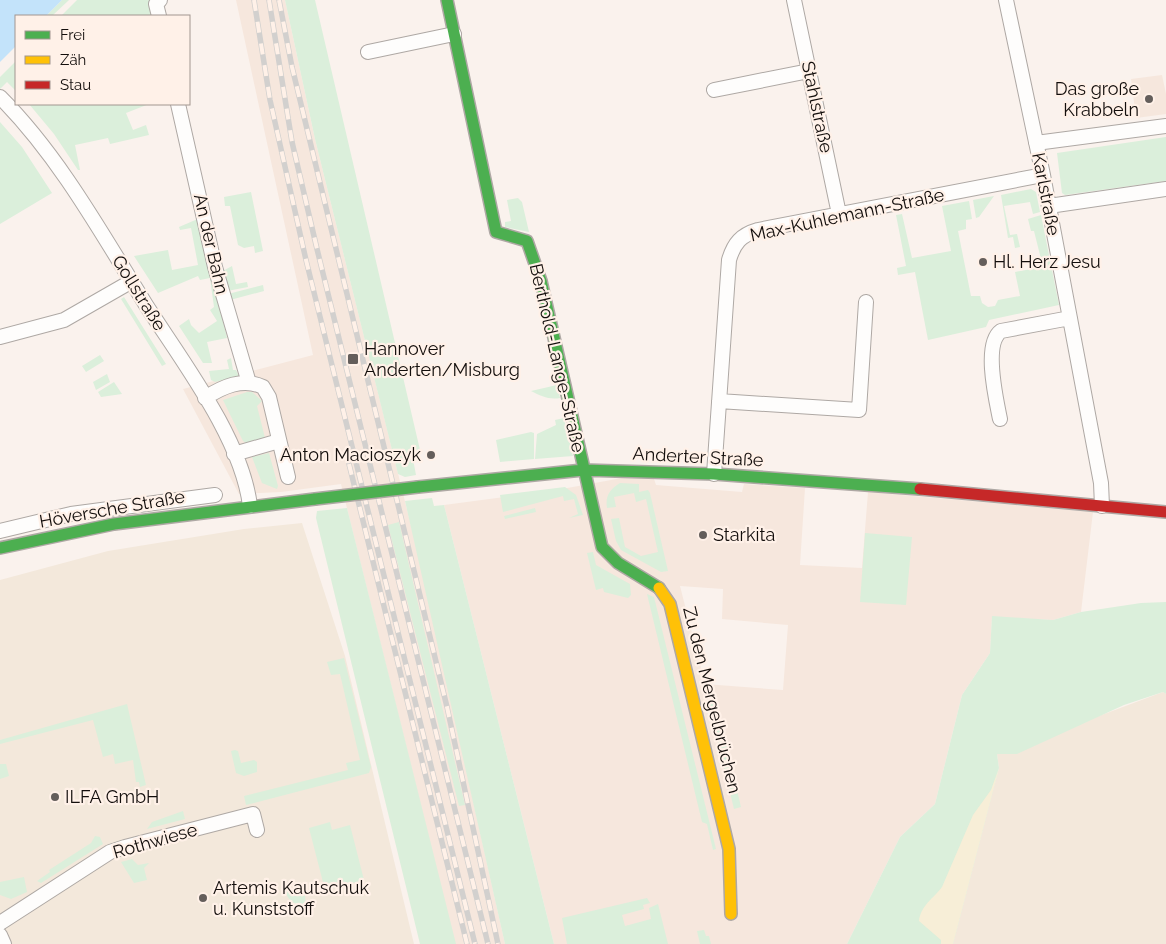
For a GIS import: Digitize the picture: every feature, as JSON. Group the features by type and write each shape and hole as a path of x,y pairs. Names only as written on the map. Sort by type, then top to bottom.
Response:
{"main road":[{"name":"Berthold-Lange-Straße","path":"447,0 496,232 527,242 534,259 550,319 583,470"},
{"name":"Anderter Straße","path":"230,508 583,470 714,474 1166,512"},
{"name":"Zu den Mergelbrüchen","path":"583,470 602,548 607,556 612,562 660,587 667,594 729,849 730,914"},
{"name":"Höversche Straße","path":"0,548 114,524 230,508"}],"street":[{"path":"159,15 156,4 160,0"},
{"name":"Stahlstraße","path":"794,0 840,214"},
{"name":"Karlstraße","path":"1006,0 1043,174 1102,483 1102,506"},
{"path":"368,52 454,34"},
{"path":"714,90 809,71"},
{"name":"Gollstraße","path":"0,97 38,140 132,281 205,398 234,454 247,485 250,506"},
{"name":"An der Bahn","path":"178,105 217,276 250,383"},
{"path":"1036,143 1166,126"},
{"name":"Max-Kuhlemann-Straße","path":"714,474 729,260 733,247 739,239 753,231 1043,174"},
{"path":"1049,206 1166,189"},
{"path":"0,337 64,320 132,281"},
{"path":"719,401 859,410 866,302"},
{"path":"1000,419 992,365 992,348 996,334 1001,331 1070,318"},
{"path":"205,398 223,387 250,383 263,387 269,397 288,477"},
{"path":"234,454 279,441"},
{"path":"0,531 71,514 215,495"},
{"name":"Rothwiese","path":"0,923 98,859 125,846 253,814 257,830"},
{"path":"0,935 4,944"}],"shaded area":[{"path":"236,0 285,0 315,139 420,562 505,944 455,944 341,484 281,492 239,494 183,389 313,355"},
{"name":"Das große Krabbeln","path":"1162,75 1166,94 1166,114 1136,118 1131,79"},
{"path":"622,478 654,479 656,485 742,492 744,484 805,488 800,565 862,568 868,492 1093,512 1081,612 1053,620 992,617 990,653 962,695 935,804 900,837 847,944 554,944 444,505 551,491","holes":["680,586 723,589 722,619 788,625 783,690 705,684"]},
{"path":"302,523 345,656 414,944 0,944 0,580 108,551 244,529"},
{"path":"1163,692 1166,694 1166,944 953,944 999,768 997,754"}],"green space":[{"path":"62,0 69,0 53,15 47,15"},
{"path":"77,0 153,0 156,15 62,15"},
{"path":"285,0 315,0 420,450 412,454 416,475 405,477 398,474 315,139"},
{"path":"15,62 15,90 7,82 0,89 0,77"},
{"path":"30,105 146,105 126,113 133,130 146,125 149,135 110,144 108,138 75,145 80,170 78,170 54,134"},
{"path":"0,122 22,147 52,193 0,224"},
{"path":"1166,137 1166,181 1065,195 1062,193 1057,153"},
{"path":"1031,189 1036,192 1040,212 1033,214 1030,202 1004,206 1010,235 1017,234 1020,247 1015,248 1013,237 1008,238 1001,195"},
{"path":"251,192 263,251 255,253 254,246 244,248 238,245 230,206 225,206 224,197"},
{"path":"994,196 979,217 976,218 973,200"},
{"path":"518,198 522,202 529,232 505,227 505,222 511,221 507,200"},
{"path":"969,201 972,219 966,220 966,229 958,231 971,296 980,296 982,303 988,307 995,306 998,300 1020,296 1015,272 1043,267 1034,231 1031,231 1028,219 1041,215 1059,305 989,320 986,327 928,340 915,272 898,275 897,268 906,266 896,215 902,214 912,258 951,251 942,206"},
{"path":"200,218 227,338 207,342 212,363 203,363 179,326 189,319 191,325 199,333 217,321 210,310 214,307 210,278 200,280 198,276 158,293 134,256 168,250 172,270 198,265 191,228 180,230 179,227"},
{"path":"232,266 236,284 247,282 248,287 227,291 221,272"},
{"path":"263,285 264,291 230,300 228,294"},
{"path":"124,297 166,364 162,366 121,299"},
{"path":"100,355 104,361 86,372 82,366"},
{"path":"231,358 233,370 236,370 239,376 215,382 211,380 209,371 229,369 227,360"},
{"path":"107,374 110,382 96,390 93,382"},
{"path":"114,382 122,394 101,397 98,392"},
{"path":"557,385 560,398 549,398 531,391"},
{"path":"252,392 262,401 257,406 265,438 246,443 243,441 223,400"},
{"path":"564,418 573,456 535,459 537,434 556,425 555,420"},
{"path":"531,432 534,433 534,459 500,462 496,440"},
{"path":"269,453 278,486 277,489 262,483 252,457"},
{"path":"620,483 639,484 639,492 648,490 650,493 668,571 661,572 621,550 616,541 611,519 619,518 625,547 641,556 658,552 646,499 636,502 634,493 614,497 616,507 607,508 609,493"},
{"path":"565,487 576,495 583,515 569,518 578,514 574,499 564,501 563,496 503,512 500,495"},
{"path":"432,498 434,506 444,505 554,944 505,944 405,501"},
{"path":"347,508 456,944 420,944 316,518 317,511"},
{"path":"535,508 536,512 505,519 504,516"},
{"path":"399,522 465,805 459,806 388,525"},
{"path":"865,533 912,537 906,605 860,602"},
{"path":"593,552 596,565 630,584 631,595 628,598 604,592 603,588 596,590 587,553"},
{"path":"647,594 654,597 716,849 713,850 707,824 702,822"},
{"path":"1166,602 1166,694 1163,692 1124,705 1017,754 997,754 999,768 953,944 847,944 900,837 935,804 962,695 990,653 992,616 1053,620 1081,612 1141,603"},
{"path":"344,658 371,767 369,773 246,805 244,796 348,770 346,763 360,760 340,674 331,675 327,662"},
{"path":"707,698 716,701 741,807 734,809"},
{"path":"127,704 146,785 140,787 139,782 136,782 133,760 115,764 113,754 103,757 93,720 0,744 0,740"},
{"path":"231,751 238,751 241,763 254,760 257,762 257,772 244,776 236,773"},
{"path":"0,764 6,764 9,776 0,779"},
{"path":"183,811 185,819 147,829 152,822"},
{"path":"330,822 332,830 350,825 364,880 325,890 309,828"},
{"path":"95,836 100,837 103,844 41,883 37,881 50,872 49,870 91,843"},
{"path":"132,859 138,865 149,863 144,868 147,880 134,883 121,862"},
{"path":"24,877 27,892 11,899 0,895 0,882"},
{"path":"304,886 306,905 299,905 288,898 285,891"},
{"path":"647,898 650,903 643,905 644,909 622,915 625,926 651,919 649,908 658,904 668,944 567,944 562,918"},
{"path":"704,930 706,936 709,936 711,944 700,944 697,931"}],"sand":[{"path":"999,768 953,944 941,944 941,940 919,921 920,915 925,906 942,887 973,815 991,790"}],"water":[{"path":"0,0 62,0 47,15 15,15 15,47 0,62"}],"railway":[{"path":"254,0 270,100 306,260 475,944"},
{"path":"269,0 292,142 488,944"},
{"path":"279,0 292,67 447,707 498,944"},
{"path":"349,464 467,944"}],"traffic: fast":[{"path":"447,0 496,232 527,241 541,281 602,547 618,563 659,588"},
{"path":"418,487 583,470 714,474 920,489"},
{"path":"315,499 418,487"},
{"path":"0,548 114,524 315,499"}],"traffic: slow":[{"path":"659,588 670,604 729,849 731,914"}],"traffic: jam":[{"path":"920,489 1166,512"}],"place":[{"name":"Das große Krabbeln","path":"1149,99"},
{"name":"Hl. Herz Jesu","path":"983,262"},
{"name":"Hannover Anderten/Misburg","path":"353,359"},
{"name":"Anton Macioszyk","path":"431,455"},
{"name":"Starkita","path":"703,535"},
{"name":"ILFA GmbH","path":"55,797"},
{"name":"Artemis Kautschuk u. Kunststoff","path":"203,898"}]}
